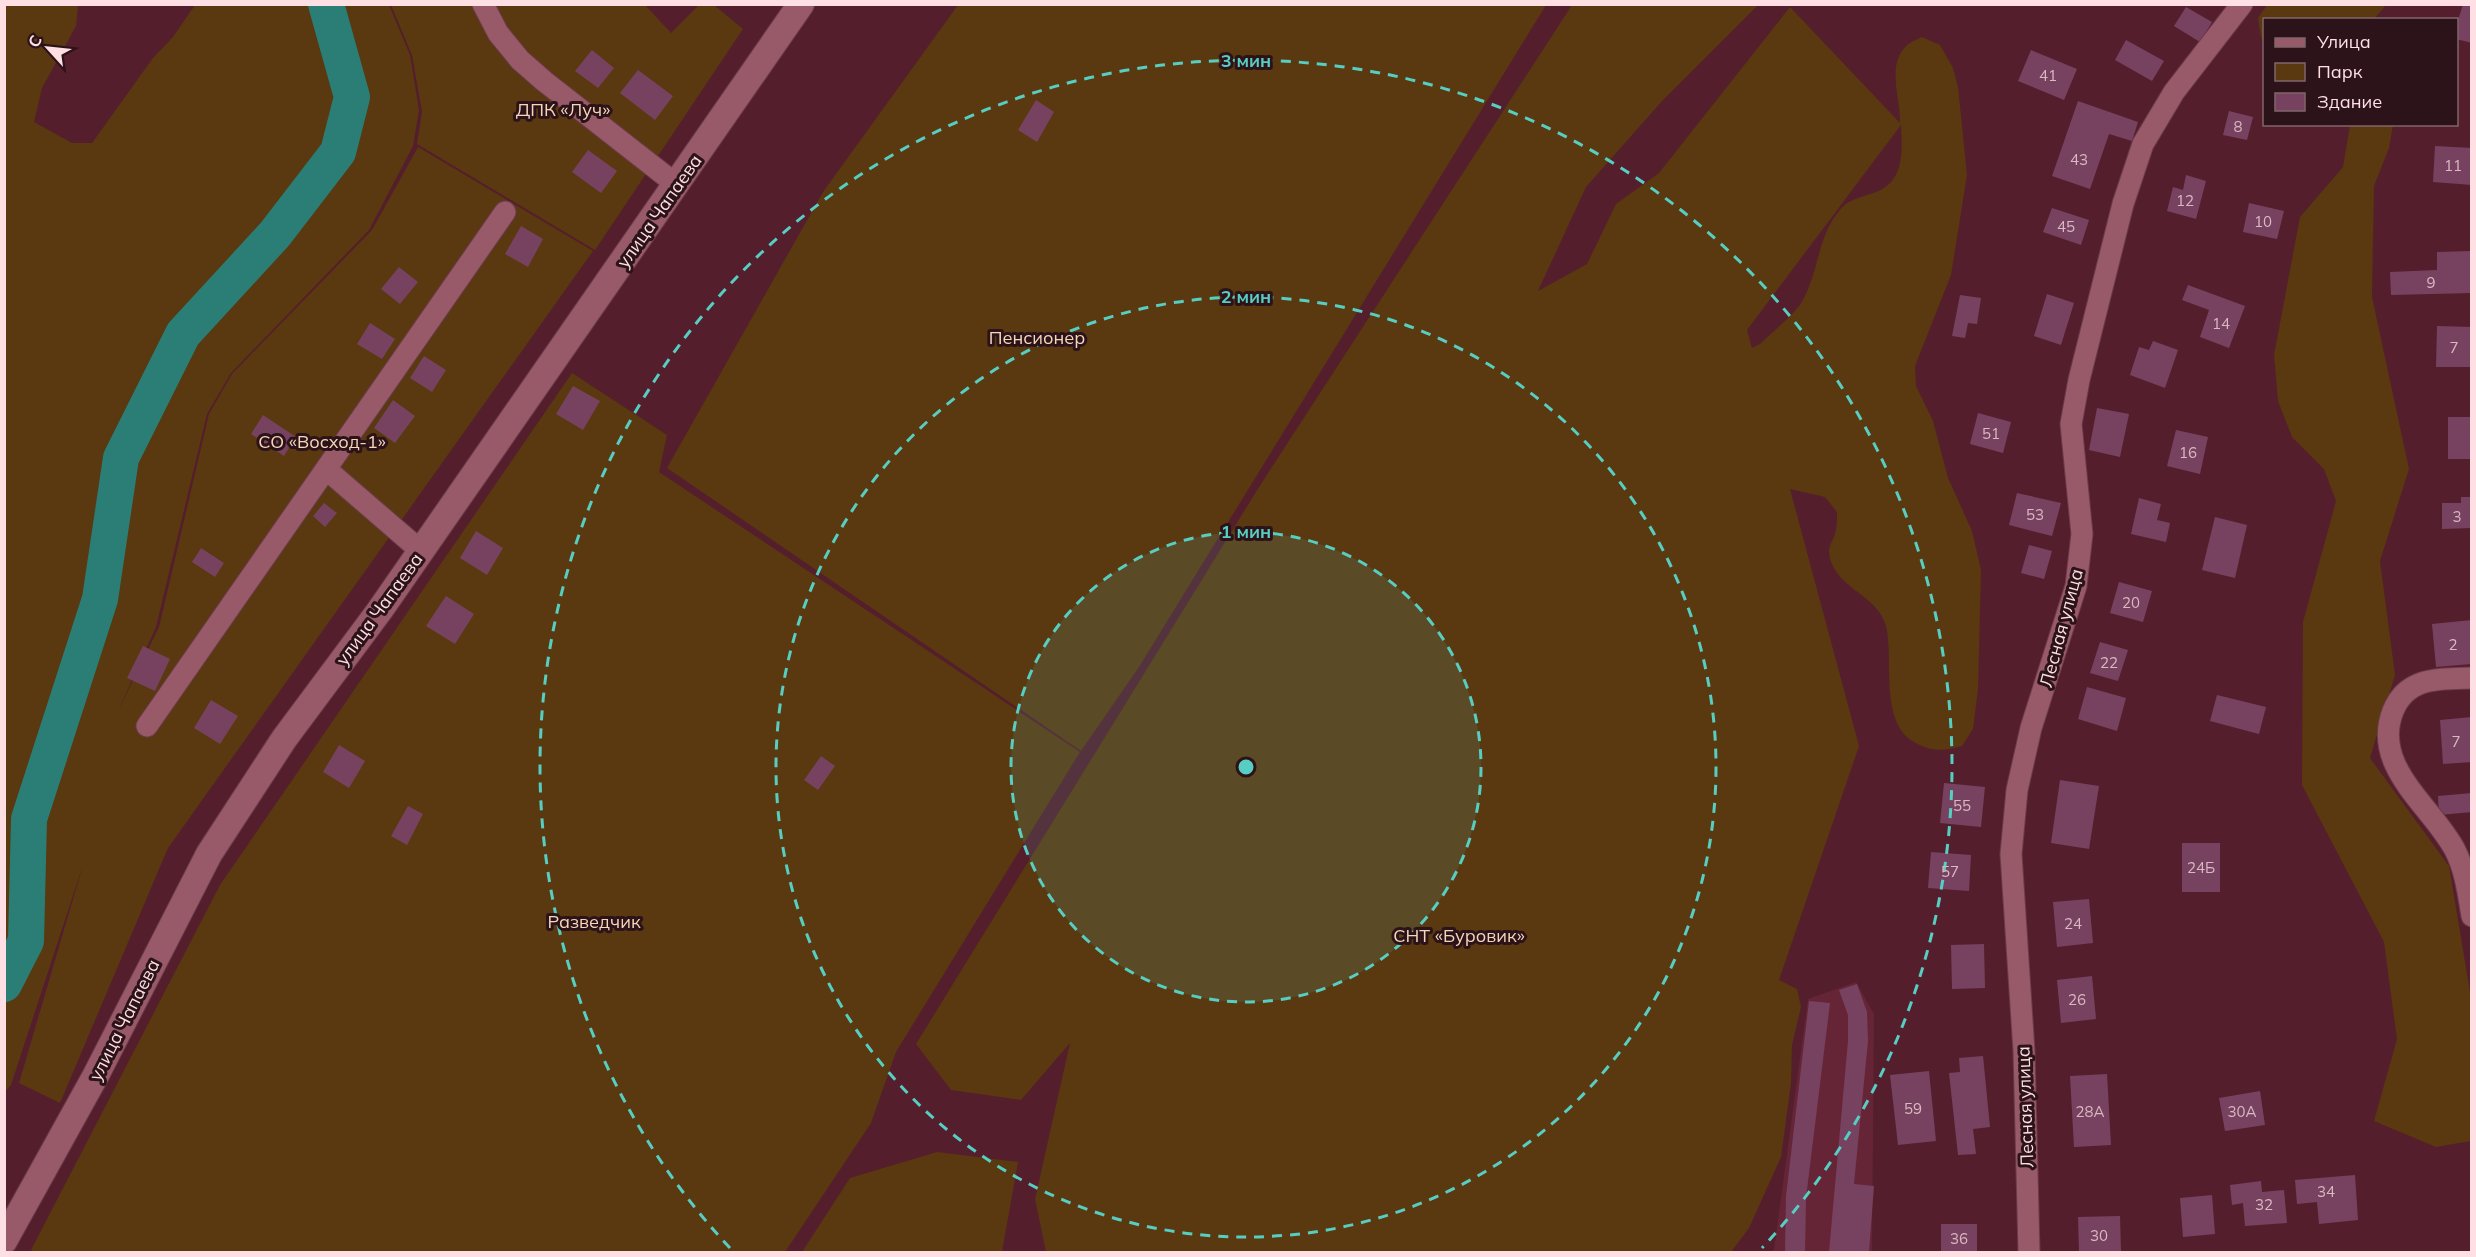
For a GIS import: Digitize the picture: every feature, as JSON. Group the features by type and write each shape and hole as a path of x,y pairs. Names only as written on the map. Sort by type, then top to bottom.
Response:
{"street":[{"path":"483,4 498,33 520,60 677,185"},
{"name":"улица Чапаева","path":"4,1240 96,1075 209,854 284,738 421,551 801,4"},
{"name":"Лесная улица","path":"2029,1252 2024,1051 2011,854 2017,790 2031,728 2076,586 2082,534 2071,424 2079,380 2123,204 2143,144 2174,92 2242,4"},
{"path":"147,726 505,212"},
{"path":"326,469 421,551"},
{"path":"2472,678 2430,679 2411,689 2396,706 2389,723 2387,738 2395,765 2454,848 2465,873 2472,916"}],"shaded area":[{"path":"1856,982 1874,1014 1872,1252 1767,1252 1774,1250 1808,999"}],"green space":[{"path":"2267,4 2386,5 2375,18 2263,18 2263,41 2258,18"},
{"name":"СО «Восход-1»","path":"5,5 78,5 76,26 42,88 34,122 72,143 92,143 153,58 173,37 195,5 389,5 410,55 419,110 413,146 369,230 231,373 207,414 156,627 118,711 159,627 209,414 232,374 372,230 418,147 593,251 168,848 60,1103 19,1083 83,865 11,1085 5,1092"},
{"name":"ДПК «Луч»","path":"391,5 645,5 671,33 699,5 714,5 743,29 595,250 417,144 422,112 412,55"},
{"name":"Пенсионер","path":"958,5 1546,5 1139,667 1081,751 667,468 823,192"},
{"name":"СНТ «Буровик»","path":"1572,5 1758,5 1663,100 1586,187 1538,291 1587,264 1616,204 1659,173 1790,7 1900,123 1896,73 1900,54 1908,45 1922,37 1940,45 1953,68 1958,87 1967,175 1951,275 1915,366 1916,386 1933,421 1948,478 1972,531 1981,570 1978,689 1973,729 1962,746 1943,750 1920,745 1903,733 1892,705 1886,626 1874,606 1846,583 1832,564 1829,549 1836,530 1837,512 1825,497 1790,489 1859,746 1779,980 1797,989 1801,1007 1792,1045 1791,1083 1781,1157 1749,1228 1731,1252 1046,1252 1035,1199 1070,1043 1021,1100 951,1090 916,1044 1259,487","holes":["1901,125 1900,163 1891,182 1879,191 1851,201 1840,210 1827,230 1809,287 1801,304 1760,344 1752,348 1747,330"]},
{"path":"2350,126 2393,126 2389,148 2374,186 2372,297 2409,469 2380,561 2395,675 2370,758 2449,866 2471,998 2471,1141 2436,1147 2374,1121 2397,1039 2384,942 2302,785 2303,622 2336,501 2324,469 2292,437 2278,401 2274,355 2300,217 2343,167"},
{"name":"Разведчик","path":"572,373 667,435 659,472 1080,752 896,1052 871,1123 785,1252 36,1252 31,1250 220,885"},
{"path":"937,1152 1018,1162 1002,1252 802,1252 850,1178"}],"building":[{"path":"2463,4 2472,4 2472,43 2458,40 2458,20"},
{"path":"2186,7 2212,22 2200,42 2174,26"},
{"path":"2126,40 2164,61 2152,81 2115,60"},
{"path":"592,50 614,68 598,88 575,71"},
{"path":"2031,50 2077,69 2064,100 2018,81"},
{"path":"638,70 673,96 655,120 620,93"},
{"path":"1036,100 1054,112 1037,142 1018,130"},
{"path":"2078,101 2138,122 2132,141 2109,134 2090,189 2052,176"},
{"path":"2229,111 2253,117 2247,140 2223,135"},
{"path":"2435,146 2472,148 2472,185 2433,182"},
{"path":"588,150 617,171 601,193 572,172"},
{"path":"2186,175 2206,181 2196,219 2167,211 2173,187 2183,190"},
{"path":"2249,203 2284,211 2277,239 2243,232"},
{"path":"2052,208 2089,220 2081,245 2043,232"},
{"path":"521,226 543,239 528,267 505,254"},
{"path":"2472,251 2472,293 2391,295 2390,272 2437,270 2437,252"},
{"path":"399,267 418,282 400,304 381,289"},
{"path":"2188,285 2245,306 2229,348 2200,337 2209,310 2182,300"},
{"path":"2047,294 2074,303 2061,345 2034,336"},
{"path":"1960,295 1981,298 1977,324 1968,323 1965,338 1952,336"},
{"path":"370,323 395,339 382,359 357,344"},
{"path":"2437,326 2472,327 2472,367 2436,367"},
{"path":"2153,341 2178,350 2165,388 2130,375 2139,347 2149,350"},
{"path":"424,356 446,370 432,392 410,378"},
{"path":"573,386 600,401 583,430 556,414"},
{"path":"393,400 415,416 395,443 374,428"},
{"path":"2097,408 2129,414 2120,457 2089,450"},
{"path":"1978,413 2011,422 2003,453 1970,444"},
{"path":"263,415 296,437 284,456 251,434"},
{"path":"2448,417 2472,417 2472,459 2448,459"},
{"path":"2176,430 2208,437 2200,474 2167,466"},
{"path":"2017,493 2061,503 2052,536 2009,525"},
{"path":"2461,497 2472,497 2472,528 2442,529 2442,503 2461,503"},
{"path":"2139,498 2161,504 2157,520 2170,523 2166,542 2131,534"},
{"path":"324,503 337,513 325,527 313,516"},
{"path":"2215,517 2247,525 2235,578 2202,570"},
{"path":"476,531 503,548 487,575 460,558"},
{"path":"2029,545 2052,551 2044,579 2021,573"},
{"path":"201,548 224,563 215,577 192,562"},
{"path":"2119,582 2152,591 2143,622 2110,613"},
{"path":"446,596 474,614 455,644 426,626"},
{"path":"2472,620 2472,664 2436,667 2432,624"},
{"path":"2100,642 2128,650 2118,681 2090,673"},
{"path":"143,646 170,659 155,691 127,678"},
{"path":"2087,687 2126,698 2117,731 2078,719"},
{"path":"2217,695 2266,707 2259,734 2210,721"},
{"path":"211,700 238,716 220,744 194,728"},
{"path":"2472,717 2472,762 2443,764 2440,720"},
{"path":"339,745 365,761 349,788 323,772"},
{"path":"821,756 835,766 818,790 804,780"},
{"path":"2060,780 2099,786 2089,849 2051,843"},
{"path":"1944,783 1985,787 1981,827 1940,823"},
{"path":"2472,793 2472,812 2439,815 2438,796"},
{"path":"408,806 423,814 407,845 391,836"},
{"path":"2182,843 2220,843 2220,892 2182,892"},
{"path":"1931,852 1971,855 1969,891 1928,888"},
{"path":"2089,899 2093,943 2057,947 2053,902"},
{"path":"1984,944 1985,988 1952,989 1951,945"},
{"path":"2092,976 2096,1019 2061,1023 2057,980"},
{"path":"1857,984 1867,1012 1868,1041 1854,1184 1874,1186 1869,1252 1829,1252 1848,1041 1848,1015 1839,990"},
{"path":"1809,1001 1830,1003 1806,1198 1805,1252 1785,1252 1786,1196"},
{"path":"1983,1056 1990,1127 1973,1129 1976,1154 1958,1155 1949,1073 1960,1072 1959,1058"},
{"path":"1929,1071 1936,1141 1898,1145 1890,1075"},
{"path":"2107,1074 2111,1145 2074,1147 2070,1076"},
{"path":"2260,1091 2265,1125 2225,1131 2219,1098"},
{"path":"2355,1175 2358,1220 2319,1224 2317,1202 2297,1204 2295,1180"},
{"path":"2261,1181 2262,1192 2284,1190 2287,1223 2245,1226 2243,1203 2232,1205 2230,1185"},
{"path":"2212,1195 2215,1234 2183,1237 2180,1198"},
{"path":"2120,1216 2121,1252 2079,1252 2078,1217"},
{"path":"1941,1224 1977,1224 1977,1252 1941,1252"}],"waterway":[{"path":"4,984 26,941 29,819 100,599 121,458 183,334 275,234 338,152 352,97 326,4"}]}
